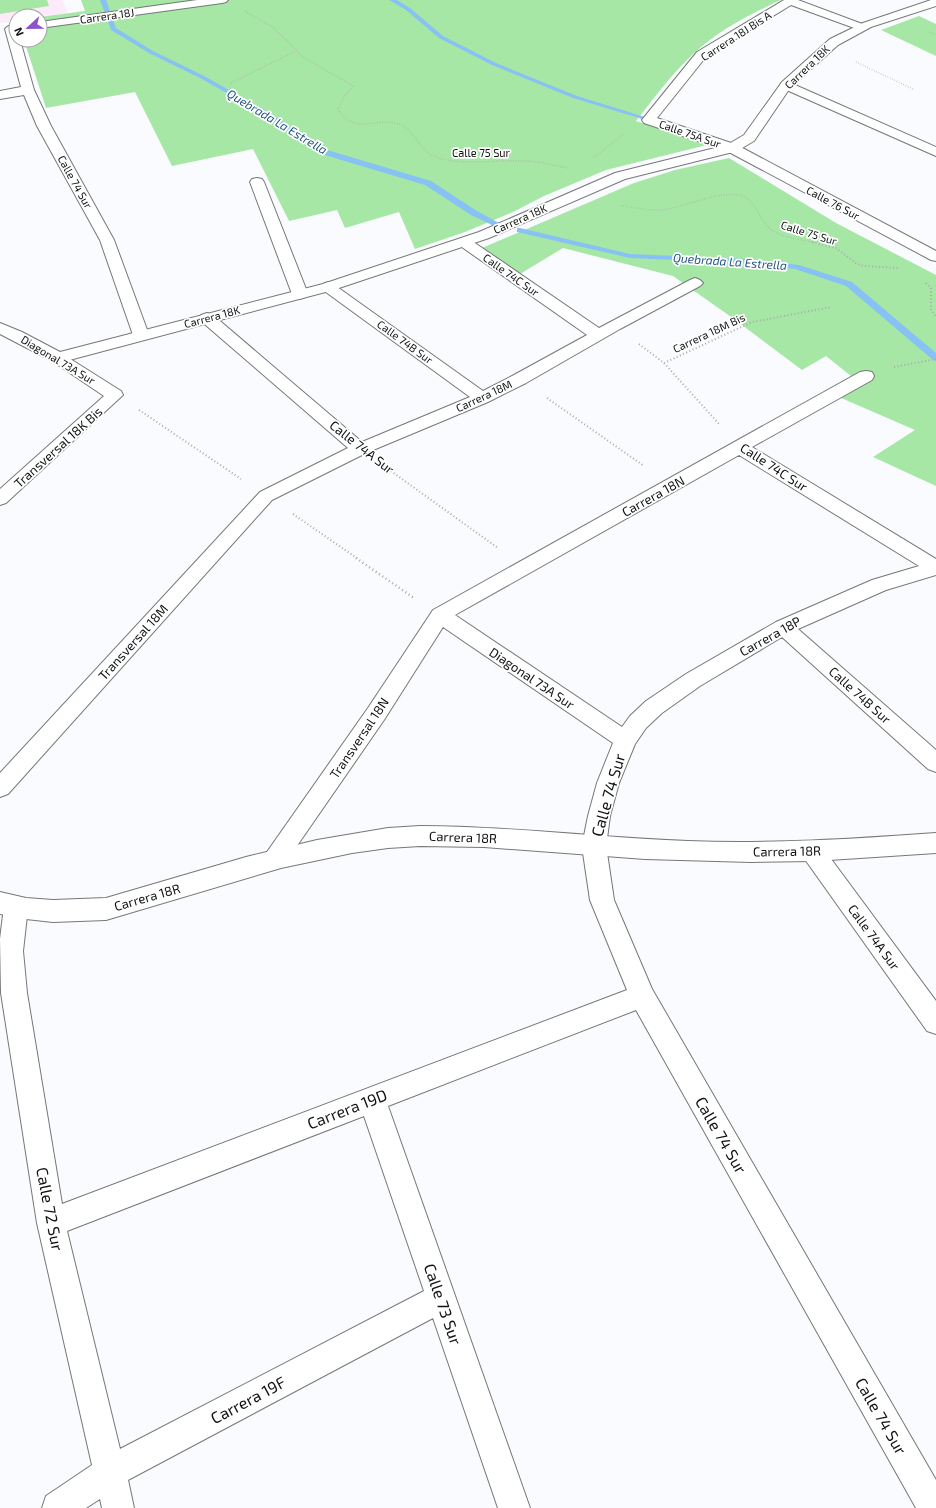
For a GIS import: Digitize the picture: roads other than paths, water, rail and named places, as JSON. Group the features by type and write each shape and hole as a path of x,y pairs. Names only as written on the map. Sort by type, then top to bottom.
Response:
{"street":[{"name":"Carrera 18J","path":"48,24 222,0"},
{"name":"Carrera 18J Bis A","path":"649,120 701,55 790,1 861,27"},
{"name":"Carrera 18K","path":"58,358 328,287 484,235 590,181 605,182 620,176 657,166 732,148 749,138 786,86 826,47 842,36 861,27 936,2"},
{"name":"Calle 74 Sur","path":"15,48 28,90 44,126 107,240 141,335"},
{"path":"786,86 936,152"},
{"path":"0,95 28,90"},
{"name":"Calle 75A Sur","path":"649,120 732,148"},
{"name":"Calle 76 Sur","path":"732,148 936,257"},
{"path":"257,182 300,294"},
{"name":"Calle 74C Sur","path":"464,242 598,335"},
{"name":"Carrera 18M","path":"266,496 360,448 482,398 520,379 614,326 695,283"},
{"name":"Calle 74B Sur","path":"328,287 482,398"},
{"name":"Calle 74A Sur","path":"207,318 360,448"},
{"name":"Diagonal 73A Sur","path":"0,328 58,358 115,394"},
{"name":"Carrera 18N","path":"440,615 741,448 866,376"},
{"name":"Transversal 18K Bis","path":"0,499 115,394"},
{"name":"Calle 74C Sur","path":"741,448 936,568"},
{"name":"Transversal 18M","path":"0,788 266,496"},
{"name":"Carrera 18P","path":"625,740 638,722 654,707 693,680 783,627 830,605 879,585 936,568"},
{"name":"Diagonal 73A Sur","path":"440,615 625,740"},
{"name":"Transversal 18N","path":"275,859 376,714 440,615"},
{"name":"Calle 74B Sur","path":"783,627 936,763"},
{"name":"Calle 74 Sur","path":"625,740 608,782 599,816 594,846 602,900 642,996 934,1508"},
{"name":"Carrera 18R","path":"8,905 78,912 106,908 275,859 337,846 381,839 438,836 495,838 594,846 703,851 812,851 936,843"},
{"name":"Calle 74A Sur","path":"812,851 936,1022"},
{"name":"Calle 72 Sur","path":"8,905 14,993 52,1223 118,1508"},
{"name":"Carrera 19D","path":"52,1223 642,996"},
{"name":"Calle 73 Sur","path":"372,1099 514,1508"},
{"name":"Carrera 19F","path":"58,1508 110,1472 441,1298"}],"waterway":[{"name":"Quebrada La Estrella","path":"103,0 113,29 151,52 202,77 261,110 321,151 428,183 474,213 495,223"},
{"name":"Quebrada La Estrella","path":"392,0 408,9 441,37 494,64 575,97 641,117"},
{"name":"Quebrada La Estrella","path":"520,230 630,256 745,261 796,267 849,284 936,358"}]}
